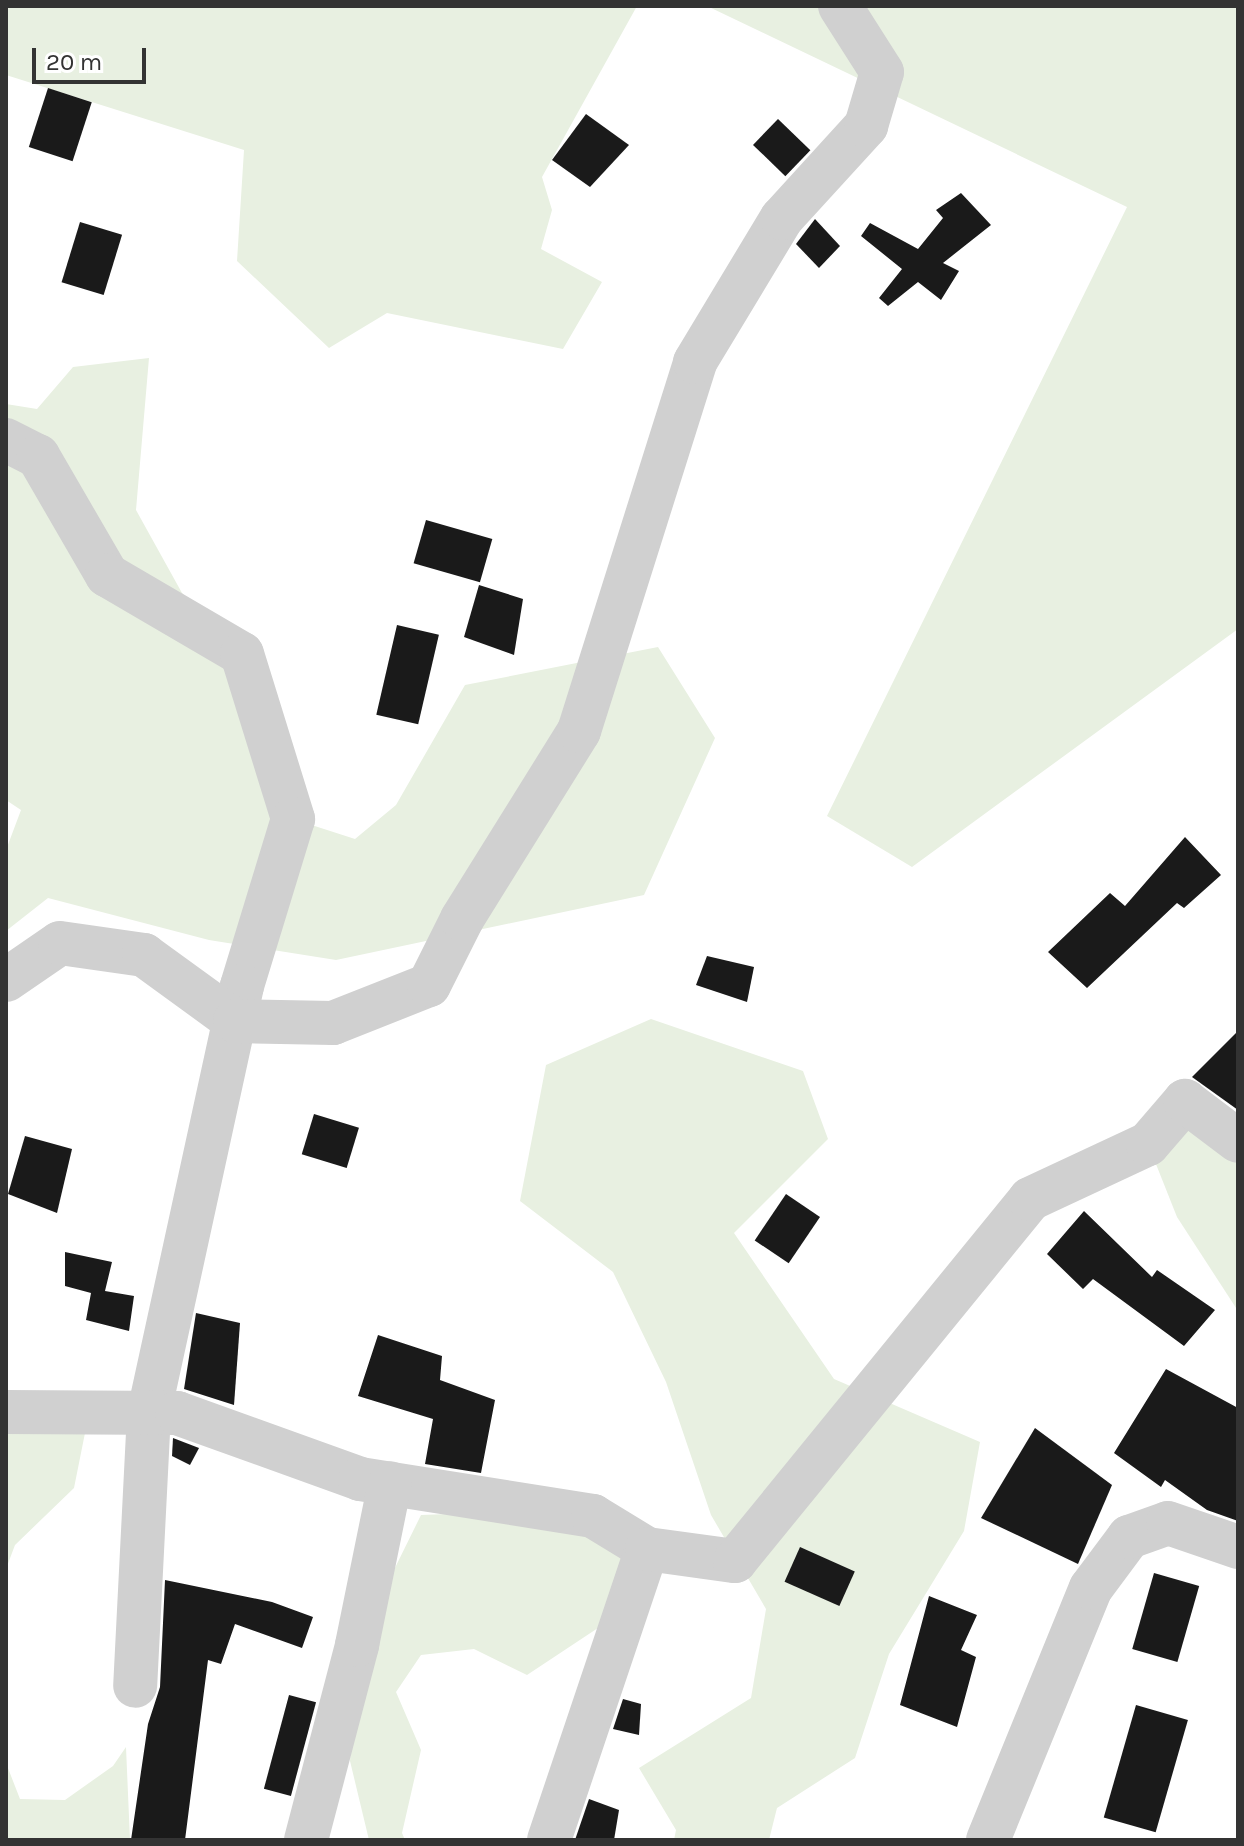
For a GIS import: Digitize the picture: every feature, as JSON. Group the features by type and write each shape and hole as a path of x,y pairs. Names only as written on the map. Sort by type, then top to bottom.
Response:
{"street":[{"path":"6,980 60,943 144,955 235,1021 333,1023 429,985 462,919 579,731 695,362 782,218 866,126 882,72 840,6"},
{"path":"6,440 38,456 107,575 242,654 293,819 235,1021 149,1413 135,1686"},
{"path":"6,1412 177,1413 360,1479 593,1516 647,1549 735,1561 1030,1199 1148,1144 1185,1101 1238,1141"},
{"path":"306,1840 357,1645 390,1483"},
{"path":"988,1840 1091,1588 1129,1537 1168,1523 1238,1547"},
{"path":"549,1840 647,1549"}],"green space":[{"path":"6,6 637,6 542,177 552,210 541,249 602,282 563,349 387,313 329,348 237,261 244,150 6,75"},
{"path":"707,6 1238,6 1238,629 912,867 827,816 1127,207"},
{"path":"149,358 136,510 182,593 242,654 293,819 355,839 396,805 465,685 658,647 715,738 644,895 336,960 209,940 48,898 6,931 6,850 21,810 6,800 6,404 37,409 73,367"},
{"path":"651,1019 803,1071 828,1139 734,1233 834,1379 980,1442 964,1531 889,1654 855,1758 777,1808 769,1840 674,1840 676,1830 639,1768 751,1698 766,1609 711,1515 666,1382 613,1272 520,1201 546,1065"},
{"path":"1185,1101 1238,1141 1238,1311 1177,1217 1148,1144"},
{"path":"6,1412 89,1413 74,1488 15,1545 6,1569"},
{"path":"558,1510 647,1549 604,1624 527,1675 474,1649 421,1655 396,1692 421,1750 402,1833 405,1840 369,1840 350,1761 357,1645 421,1515"},
{"path":"126,1747 130,1840 6,1840 6,1763 20,1799 65,1800 113,1766"}],"building":[{"path":"48,88 92,102 73,161 29,147"},
{"path":"586,114 629,145 590,187 552,160"},
{"path":"778,119 810,150 785,176 753,145"},
{"path":"961,193 991,225 943,263 959,271 941,300 918,282 888,306 879,298 902,269 861,236 870,223 918,249 943,218 936,210"},
{"path":"815,219 840,246 819,268 796,244"},
{"path":"80,222 122,235 104,295 62,282"},
{"path":"426,520 492,539 480,582 414,563"},
{"path":"479,585 523,599 514,655 464,637"},
{"path":"397,625 439,635 418,724 376,715"},
{"path":"1185,837 1221,875 1184,908 1177,903 1087,988 1048,952 1110,893 1125,906"},
{"path":"707,956 754,967 747,1002 696,985"},
{"path":"1238,1031 1238,1110 1192,1077"},
{"path":"314,1114 359,1128 347,1168 302,1154"},
{"path":"25,1136 72,1149 57,1213 8,1194"},
{"path":"786,1194 820,1217 789,1263 755,1240"},
{"path":"1084,1211 1152,1277 1157,1270 1215,1310 1184,1346 1093,1279 1083,1289 1047,1254"},
{"path":"65,1252 112,1262 105,1291 134,1296 129,1331 86,1320 91,1293 65,1286"},
{"path":"196,1313 240,1323 234,1405 184,1389"},
{"path":"378,1335 442,1356 440,1380 495,1400 481,1473 425,1464 433,1419 358,1396"},
{"path":"1166,1369 1238,1408 1238,1521 1207,1510 1165,1480 1161,1487 1114,1453"},
{"path":"1035,1428 1112,1485 1078,1564 981,1518"},
{"path":"173,1438 199,1448 190,1465 172,1456"},
{"path":"800,1547 855,1571 839,1606 785,1582"},
{"path":"1154,1573 1199,1586 1177,1662 1132,1649"},
{"path":"165,1580 272,1602 313,1617 302,1648 235,1624 221,1664 208,1660 185,1840 131,1840 148,1724 160,1687"},
{"path":"929,1596 977,1615 961,1650 976,1657 957,1727 900,1705"},
{"path":"289,1695 316,1702 291,1796 264,1789"},
{"path":"623,1699 641,1704 639,1735 613,1729"},
{"path":"1136,1705 1188,1720 1156,1832 1104,1817"},
{"path":"589,1799 619,1810 614,1840 575,1840"}]}
